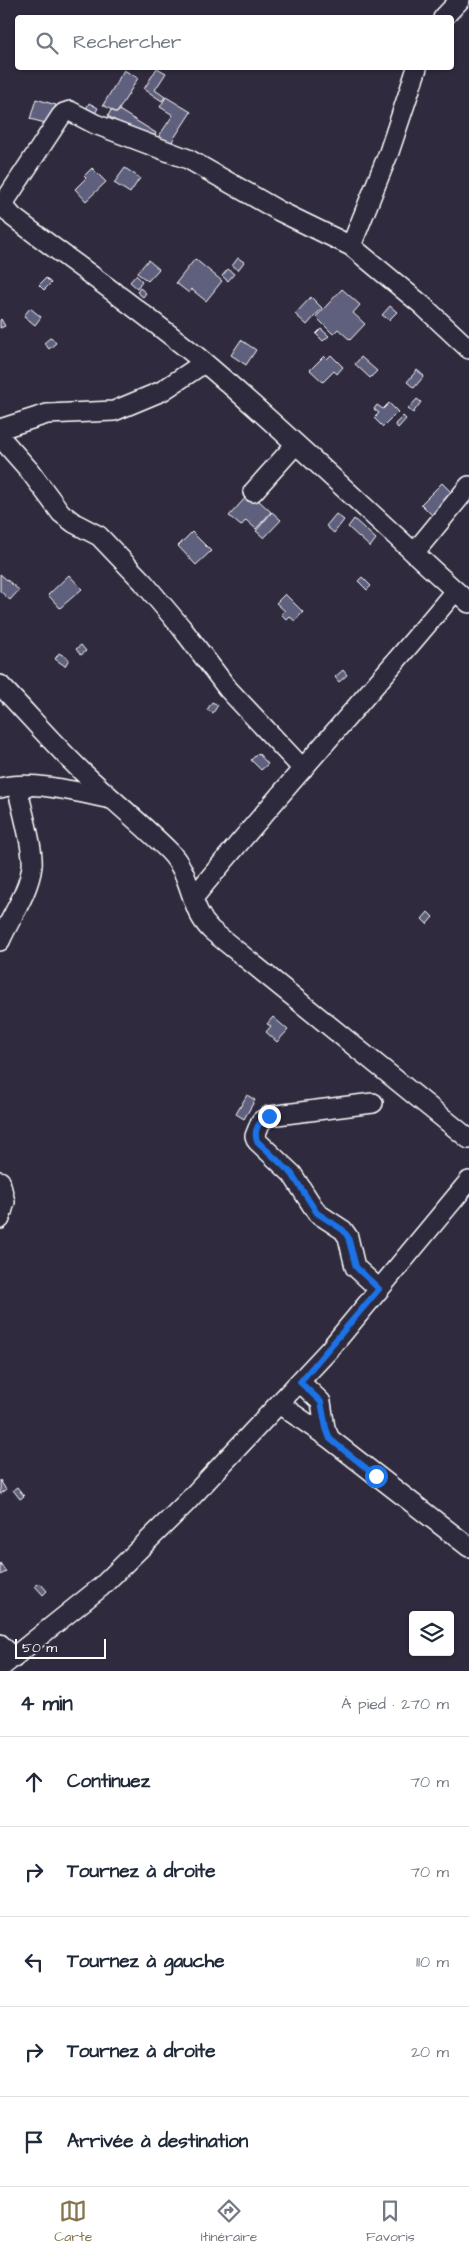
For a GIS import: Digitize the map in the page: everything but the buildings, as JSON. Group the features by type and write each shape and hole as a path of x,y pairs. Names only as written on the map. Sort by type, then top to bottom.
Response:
{"street":[{"path":"446,15 460,0"},
{"path":"351,246 386,160 416,70"},
{"path":"194,897 303,768 378,684 462,597 296,444 204,363 13,218 1,203 64,112 70,112 95,124 188,159 279,211 351,246 422,305 469,349"},
{"path":"0,429 48,414 114,411 162,391 204,363"},
{"path":"0,437 29,470 61,513 74,523 99,536 143,582 181,627 228,689 303,768"},
{"path":"253,492 296,444"},
{"path":"414,553 469,486"},
{"path":"0,685 88,778 170,852 189,881 195,908 201,920 469,1139"},
{"path":"0,941 26,887 32,867 32,853 8,787 68,789 112,800"},
{"path":"373,1103 269,1116 262,1121 255,1136 257,1141 292,1174 317,1213 343,1230 348,1237 356,1267 379,1289"},
{"path":"0,1181 5,1202 0,1220"},
{"path":"0,1644 7,1663 101,1588 185,1504 300,1382 469,1181"},
{"path":"300,1382 321,1402 330,1439"},
{"path":"279,1404 330,1439 469,1547"}],"route":[{"path":"269,1116 258,1125 255,1136 257,1141 292,1174 303,1188 308,1200 317,1213 343,1230 348,1237 356,1267 362,1275 379,1289 300,1382 321,1402 330,1439 376,1476"}]}
